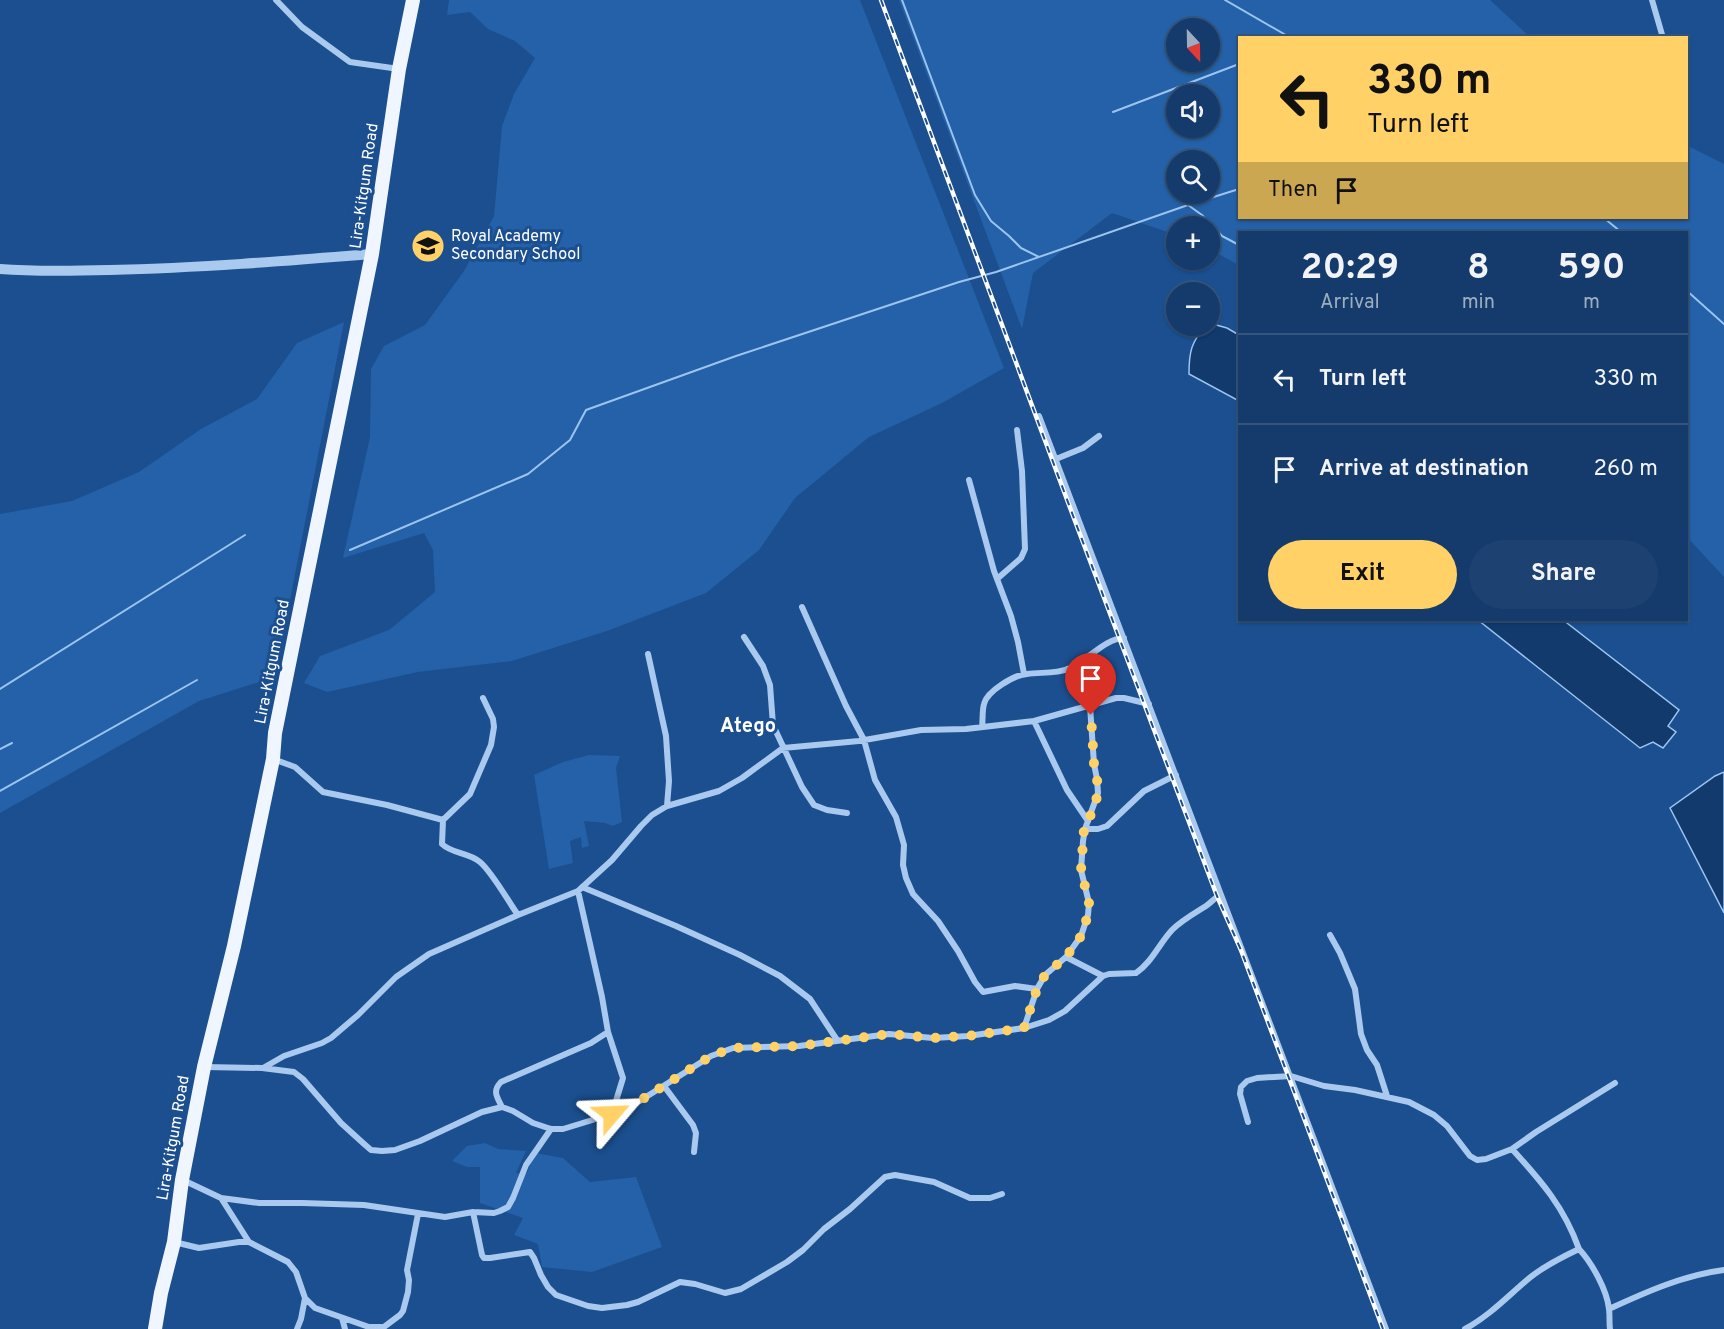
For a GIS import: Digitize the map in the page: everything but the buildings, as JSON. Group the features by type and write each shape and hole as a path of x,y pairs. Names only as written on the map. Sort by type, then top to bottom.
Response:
{"main road":[{"name":"Lira-Kitgum Road","path":"155,1329 161,1293 174,1242 182,1180 204,1066 234,946 273,759 275,733 372,254 399,69 413,0"}],"street":[{"path":"276,0 302,27 350,62 399,69"},
{"path":"1652,0 1663,36"},
{"path":"0,269 34,272 141,269 372,254"},
{"path":"1039,416 1386,1329"},
{"path":"997,579 1021,558 1025,549 1022,471 1017,430"},
{"path":"1056,459 1083,448 1099,436"},
{"path":"969,480 997,579 1018,642 1023,674"},
{"path":"802,607 846,706 864,740 875,780 896,817 904,845 903,865 913,894 938,921 983,992 1015,986 1037,989"},
{"path":"744,637 763,666 770,685 773,725 802,787 814,805 826,810 847,813"},
{"path":"982,727 984,704 989,693 1023,674 1067,669 1114,640 1124,638"},
{"path":"648,654 666,736 669,781 667,806"},
{"path":"1024,1028 1037,989 1045,975 1066,957 1081,936 1088,915 1089,903 1081,870 1084,829 1098,793 1097,779 1090,706 1067,669"},
{"path":"483,698 493,719 491,745 470,794 443,820 442,843 447,849 470,856 482,863 518,915"},
{"path":"262,1068 284,1056 332,1038 396,977 429,954 580,889 612,860 652,815 667,806 719,791 742,778 783,748 864,740 921,730 982,727 1034,721 1108,700 1124,698 1149,704"},
{"path":"1034,721 1067,790 1088,821"},
{"path":"273,759 295,766 323,792 387,805 443,820"},
{"path":"1084,829 1098,829 1107,826 1144,791 1176,775"},
{"path":"580,889 608,1032 623,1078 612,1114"},
{"path":"580,889 676,926 780,976 810,999 837,1040"},
{"path":"204,1066 262,1068 297,1074 341,1123 371,1150 376,1151 395,1150 449,1129 483,1112 502,1107 513,1110 533,1123 551,1129 563,1129 630,1107 711,1056 733,1048 799,1046 889,1034 933,1038 968,1036 1024,1028 1049,1020 1065,1011 1103,976 1136,973 1178,925 1221,895"},
{"path":"1330,935 1340,953 1354,989 1361,1034 1367,1050 1377,1065 1387,1096"},
{"path":"1066,957 1103,976"},
{"path":"502,1107 495,1094 496,1087 501,1083 591,1043 608,1032"},
{"path":"1248,1122 1240,1094 1241,1087 1247,1081 1257,1078 1291,1076 1324,1086 1387,1096 1409,1102 1434,1115 1454,1133 1470,1156 1477,1160 1512,1149 1615,1083"},
{"path":"664,1086 693,1125 696,1132 694,1152"},
{"path":"182,1180 221,1198 259,1203 364,1205 445,1217 473,1212 494,1213 508,1207 526,1165 551,1129"},
{"path":"1512,1149 1559,1205 1579,1249 1587,1257 1607,1300 1610,1329"},
{"path":"473,1212 484,1258 530,1252 548,1287 556,1295 588,1306 602,1308 638,1302 680,1282 725,1293 741,1289 803,1250 885,1177 895,1175 934,1182 969,1198 990,1198 1002,1194"},
{"path":"221,1198 249,1242"},
{"path":"174,1242 199,1248 249,1242 288,1262 296,1272 305,1298 315,1308 369,1327 384,1327 400,1315 406,1301 409,1280 407,1270 418,1214"},
{"path":"1465,1329 1484,1318 1536,1274 1579,1249"},
{"path":"1609,1309 1684,1279 1724,1270"},
{"path":"297,1329 305,1298"},
{"path":"342,1318 345,1329"}],"shaded area":[{"path":"449,0 860,0 1004,368 942,403 869,437 795,498 759,550 706,593 607,631 512,661 418,672 327,692 304,683 320,656 389,630 435,592 433,550 424,533 343,558 370,437 371,369 384,346 425,325 464,271 494,216 502,126 514,94 535,58 515,41 488,29 470,12 447,15"},
{"path":"899,0 1490,0 1529,36 1238,36 1238,219 1688,219 1688,146 1724,164 1724,577 1688,538 1688,231 1238,231 1238,264 1220,255 1220,216 1166,216 1166,232 1112,213 1033,273 1022,329"},
{"path":"344,322 275,677 199,701 0,813 0,514 72,501 139,472 201,429 257,399 297,343"},
{"path":"1220,326 1238,334 1238,400 1189,374 1192,348 1197,337 1220,336"},
{"path":"1479,621 1564,621 1679,710 1668,726 1676,732 1663,748 1653,742 1640,748"},
{"path":"589,755 620,756 616,768 622,822 613,826 584,821 589,846 582,848 581,837 570,841 573,863 549,869 534,775 563,762"},
{"path":"1724,772 1724,913 1670,808"},
{"path":"485,1143 498,1149 526,1151 516,1173 526,1174 536,1153 563,1158 590,1182 636,1177 662,1247 592,1272 542,1267 538,1244 514,1235 523,1218 480,1203 480,1167 467,1167 452,1161 467,1146"}],"waterway":[{"path":"902,0 975,195 991,221 1021,248 1039,257"},
{"path":"1225,0 1288,36"},
{"path":"1113,112 1238,64"},
{"path":"1188,205 1238,189"},
{"path":"350,550 528,474 570,440 586,410 736,356 959,282 996,272 1188,205 1202,215 1222,236 1238,244"},
{"path":"1605,219 1620,231"},
{"path":"1688,292 1724,324"},
{"path":"0,689 245,535"},
{"path":"0,791 197,680"},
{"path":"0,749 12,743"}],"railway":[{"path":"881,0 1078,529 1217,896 1241,950 1383,1329"}],"place":[{"name":"Royal Academy Secondary School","path":"428,246"}],"district":[{"name":"Atego","path":"748,727"}],"route":[{"path":"612,1114 630,1107 711,1056 733,1048 799,1046 889,1034 933,1038 968,1036 1024,1028 1037,989 1045,975 1066,957 1086,925 1089,903 1081,870 1084,829 1098,793 1091,715"}]}
